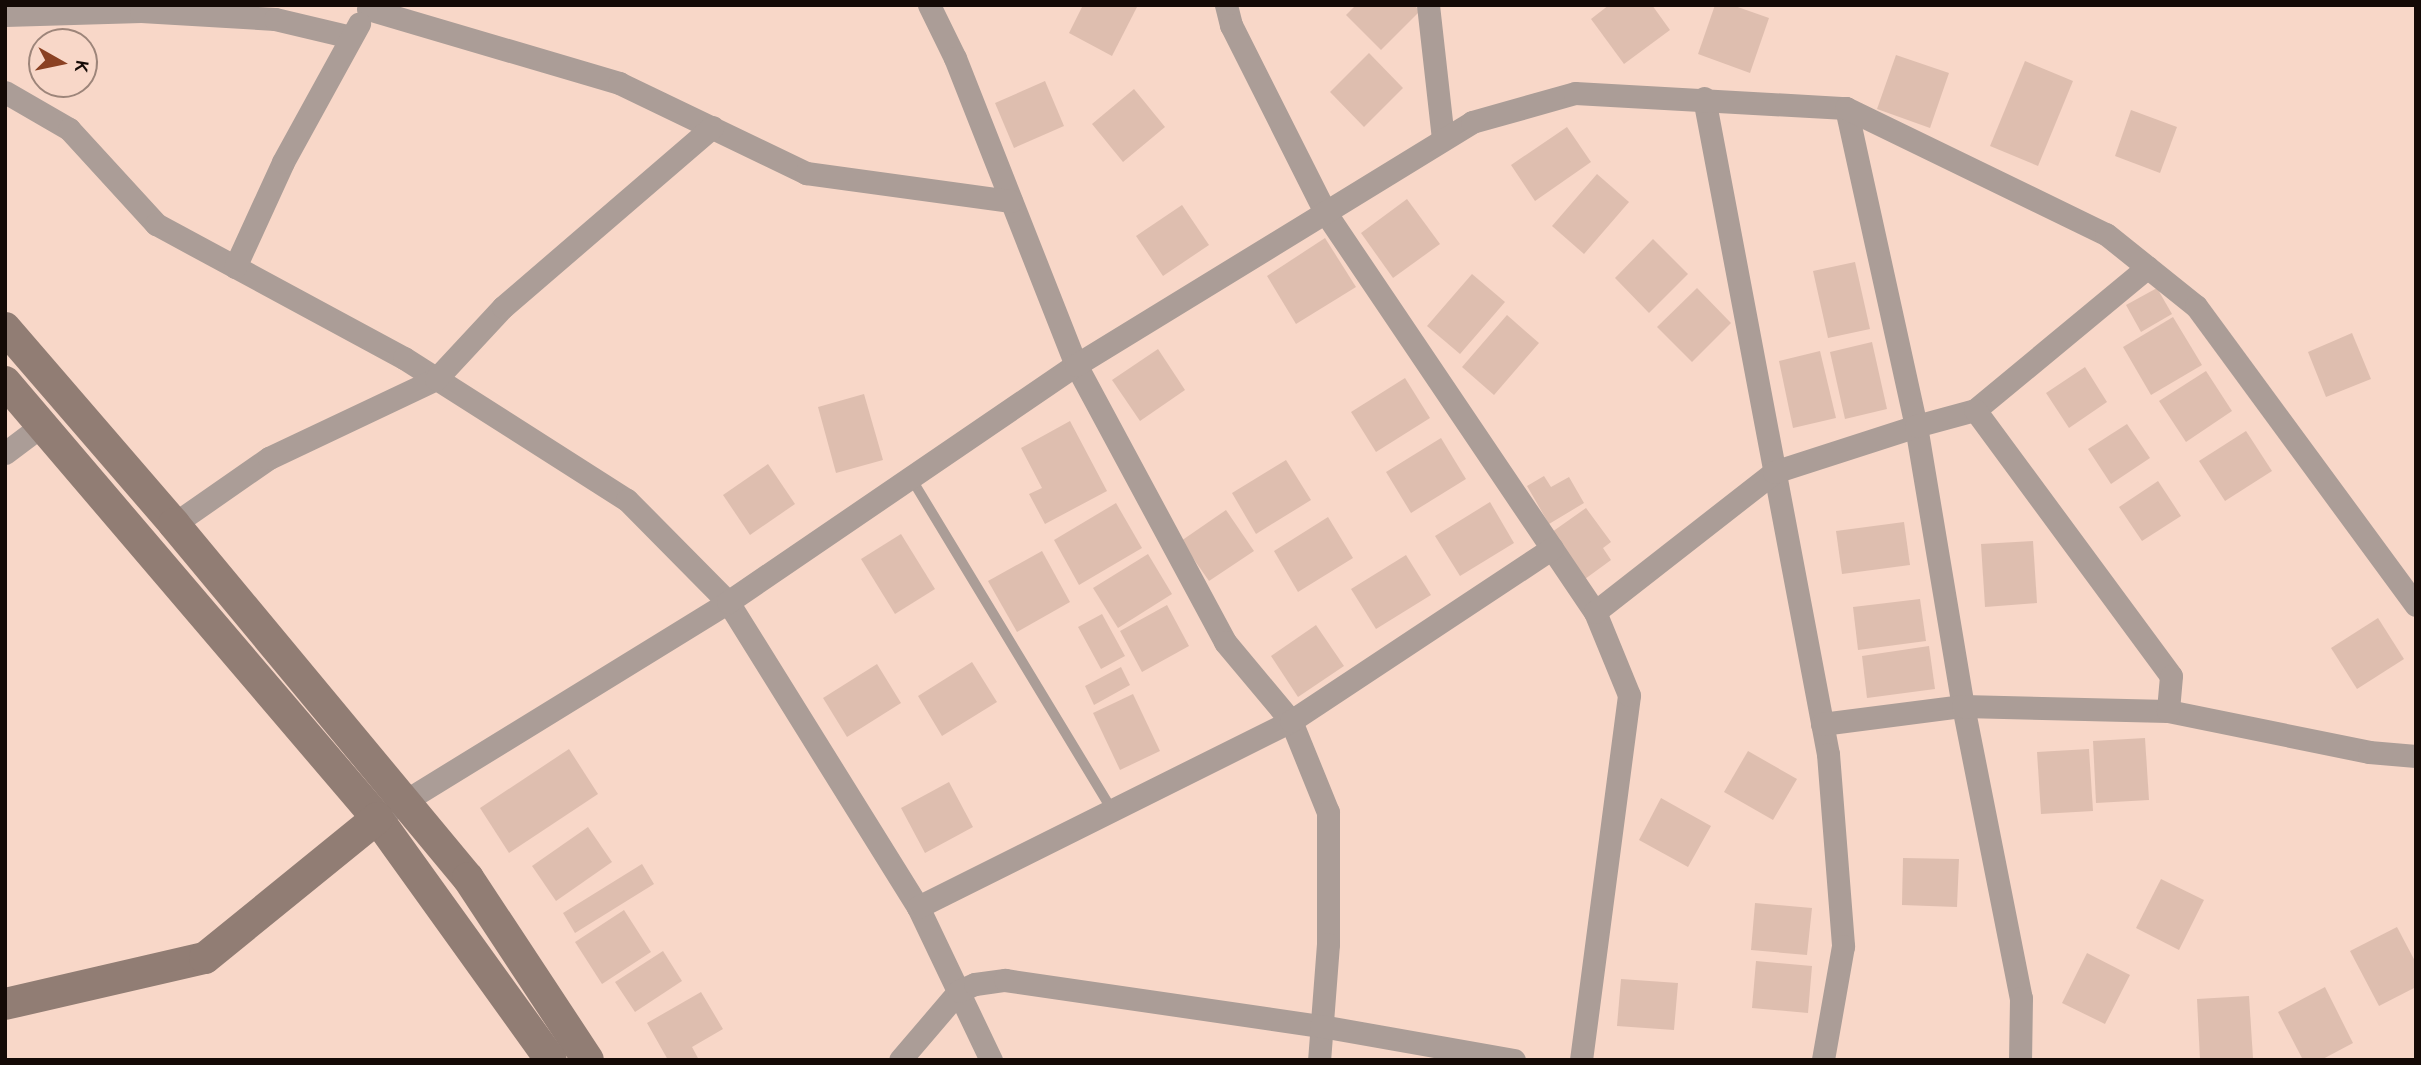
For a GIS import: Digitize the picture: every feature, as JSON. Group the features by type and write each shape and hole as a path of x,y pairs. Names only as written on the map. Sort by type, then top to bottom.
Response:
{"main road":[{"path":"5,328 174,524 468,878 587,1060"},
{"path":"5,382 377,818 551,1060"},
{"path":"5,1004 205,958 377,818"}],"street":[{"path":"929,5 955,58 1076,365 1225,642 1291,721 1328,812 1328,944 1319,1060"},
{"path":"1216,5 1229,15 1325,212 1595,612 1629,695 1581,1060"},
{"path":"1428,5 1443,139"},
{"path":"235,267 264,201 368,7 619,83 806,173 1011,201"},
{"path":"5,15 141,8 275,19 351,37"},
{"path":"5,93 69,129 156,224 436,379 627,500 728,601 918,907 991,1060"},
{"path":"377,818 728,601 1076,365 1443,139 1472,122 1575,93 1704,98 1846,108 2106,234 2196,306 2416,605"},
{"path":"1704,98 1828,754 1843,946 1823,1060"},
{"path":"1846,108 1916,426 1963,706 2021,998 2020,1060"},
{"path":"174,524 269,458 436,379 503,307 712,127"},
{"path":"1595,612 1774,472 1916,426 1975,410 2148,267"},
{"path":"1975,410 2171,676 2168,711"},
{"path":"5,453 41,426"},
{"path":"918,907 1291,721 1552,548"},
{"path":"1822,724 1963,706 2168,711 2369,752 2416,756"},
{"path":"900,1060 960,991 975,984 1005,980 1321,1026 1514,1060"}],"lane":[{"path":"911,478 1112,810"}],"building":[{"path":"1083,5 1137,7 1112,56 1069,33"},
{"path":"1356,5 1414,5 1420,11 1381,50 1346,15"},
{"path":"1609,5 1652,5 1670,30 1624,64 1591,19"},
{"path":"1715,5 1732,5 1769,18 1750,73 1698,54"},
{"path":"1369,53 1403,88 1364,127 1330,92"},
{"path":"1896,55 1949,73 1930,128 1877,109"},
{"path":"2025,61 2073,81 2038,166 1990,146"},
{"path":"1045,81 1064,126 1014,148 995,103"},
{"path":"1134,89 1165,127 1123,162 1092,124"},
{"path":"2131,110 2177,127 2160,173 2115,156"},
{"path":"1567,127 1591,162 1535,201 1511,165"},
{"path":"1597,174 1629,202 1584,254 1552,226"},
{"path":"1407,199 1440,244 1393,278 1361,233"},
{"path":"1182,205 1209,245 1163,276 1136,236"},
{"path":"1325,238 1356,287 1296,324 1267,276"},
{"path":"1653,239 1688,274 1649,313 1615,278"},
{"path":"1855,262 1870,329 1828,338 1813,271"},
{"path":"1472,274 1505,302 1460,354 1427,326"},
{"path":"1697,288 1731,323 1692,362 1657,327"},
{"path":"2157,288 2172,314 2141,332 2126,305"},
{"path":"1507,315 1539,343 1494,395 1462,367"},
{"path":"2173,317 2202,365 2151,395 2123,347"},
{"path":"2352,333 2371,379 2326,397 2308,352"},
{"path":"1872,342 1887,409 1845,419 1830,352"},
{"path":"1158,349 1185,390 1140,421 1112,380"},
{"path":"1820,351 1836,418 1793,428 1779,361"},
{"path":"2085,367 2107,402 2069,428 2046,393"},
{"path":"2206,371 2232,411 2186,442 2159,401"},
{"path":"1405,378 1430,418 1376,452 1351,412"},
{"path":"864,394 883,460 836,473 818,407"},
{"path":"1070,421 1107,491 1045,524 1029,494 1042,488 1021,448"},
{"path":"2127,424 2150,458 2111,484 2088,449"},
{"path":"2246,431 2272,471 2225,501 2199,461"},
{"path":"1441,438 1466,479 1411,513 1386,472"},
{"path":"1286,460 1311,500 1256,534 1232,493"},
{"path":"768,464 795,504 750,535 723,495"},
{"path":"1544,476 1551,487 1569,477 1584,503 1549,524 1527,486"},
{"path":"2158,481 2181,516 2142,541 2119,507"},
{"path":"1490,502 1514,543 1460,576 1435,536"},
{"path":"1116,503 1142,548 1079,585 1054,540"},
{"path":"1586,508 1611,542 1603,548 1611,560 1585,579 1552,532"},
{"path":"1226,510 1254,551 1209,581 1181,541"},
{"path":"1328,517 1353,558 1298,592 1274,551"},
{"path":"1904,522 1910,565 1842,574 1836,531"},
{"path":"901,534 935,589 895,614 861,559"},
{"path":"2033,541 2037,603 1985,607 1981,544"},
{"path":"1042,551 1070,602 1017,632 988,581"},
{"path":"1148,554 1172,594 1118,628 1093,588"},
{"path":"1406,555 1431,595 1376,629 1351,589"},
{"path":"1920,599 1926,641 1858,650 1853,607"},
{"path":"1167,605 1189,646 1142,672 1120,631"},
{"path":"1102,614 1125,656 1101,669 1078,627"},
{"path":"2378,618 2404,659 2357,689 2331,648"},
{"path":"1316,625 1344,666 1298,697 1271,656"},
{"path":"1929,646 1935,689 1867,698 1862,656"},
{"path":"972,662 997,702 942,736 918,696"},
{"path":"877,664 901,703 847,737 823,698"},
{"path":"1121,667 1130,685 1094,705 1085,686"},
{"path":"1133,694 1160,751 1120,770 1093,713"},
{"path":"2145,738 2149,800 2096,803 2093,741"},
{"path":"569,749 598,794 509,853 480,808"},
{"path":"2089,749 2093,811 2041,814 2037,752"},
{"path":"1748,751 1797,779 1773,820 1724,792"},
{"path":"949,782 973,827 925,853 901,808"},
{"path":"1661,798 1711,826 1688,867 1639,840"},
{"path":"588,827 612,862 556,901 532,866"},
{"path":"1903,858 1959,859 1957,907 1902,905"},
{"path":"642,864 654,884 575,933 563,913"},
{"path":"2161,879 2204,900 2179,950 2136,928"},
{"path":"1755,903 1812,908 1807,955 1751,950"},
{"path":"624,910 651,952 602,984 575,942"},
{"path":"2397,927 2416,963 2416,987 2379,1006 2350,951"},
{"path":"663,951 682,981 635,1012 615,982"},
{"path":"2087,953 2130,975 2105,1024 2062,1003"},
{"path":"1756,961 1812,966 1808,1013 1752,1008"},
{"path":"1621,979 1678,983 1674,1030 1617,1026"},
{"path":"2325,987 2353,1043 2321,1060 2303,1060 2278,1012"},
{"path":"701,992 723,1029 692,1047 699,1060 668,1060 647,1023"},
{"path":"2249,996 2253,1058 2200,1060 2197,999"}]}
